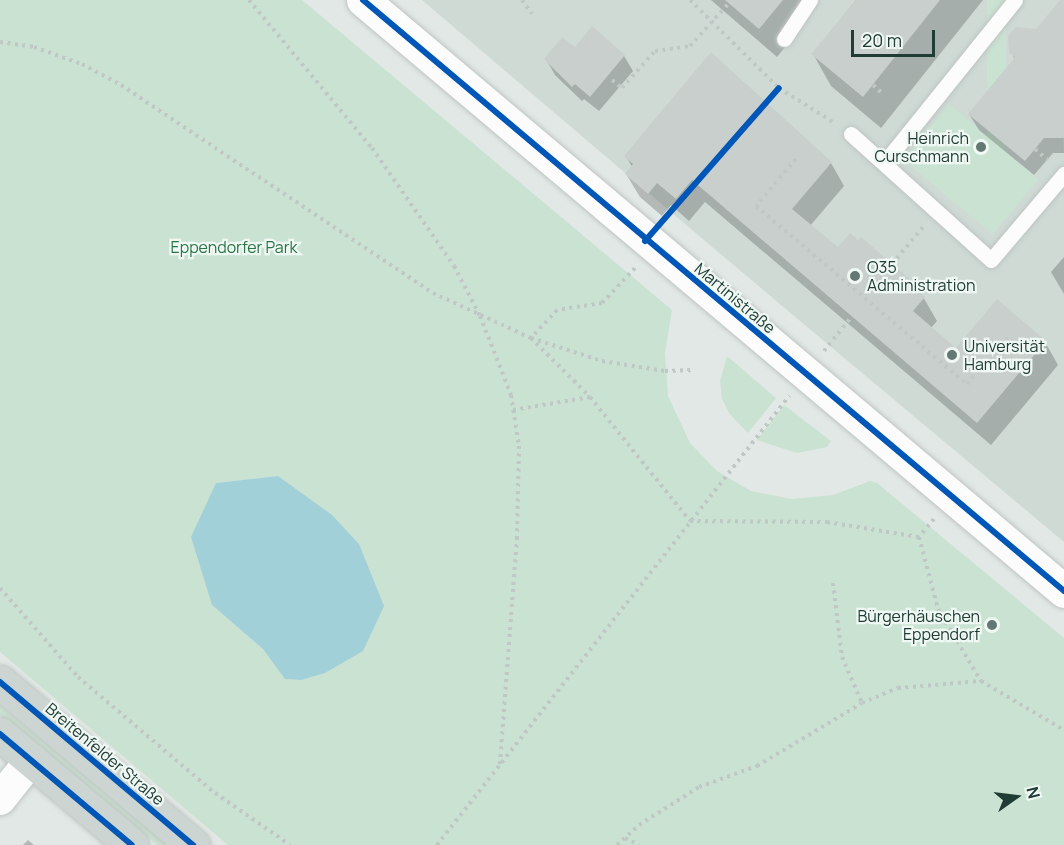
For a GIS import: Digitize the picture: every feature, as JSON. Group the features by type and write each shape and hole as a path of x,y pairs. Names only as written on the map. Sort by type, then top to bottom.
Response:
{"main road":[{"name":"Breitenfelder Straße","path":"0,682 193,845"},
{"path":"0,734 132,845"}],"street":[{"name":"Martinistraße","path":"363,0 654,248 1064,591"},
{"path":"0,799 31,760"}],"lane":[{"path":"784,39 810,0"},
{"path":"884,163 1015,0"},
{"path":"851,134 991,260 1064,174"}],"path":[{"path":"249,0 372,148 454,266 480,316 511,395 519,446 517,537 501,764"},
{"path":"522,0 532,14"},
{"path":"690,0 779,88 851,134"},
{"path":"612,80 622,88 655,51 690,46 714,24 729,3"},
{"path":"0,42 34,47 63,57 122,85 399,270 480,316 531,338 602,361 665,371 693,370"},
{"path":"873,86 883,94"},
{"path":"796,159 756,206 783,229 967,384 1007,338"},
{"path":"892,264 936,211"},
{"path":"531,338 557,310 602,303 654,248"},
{"path":"818,359 852,316"},
{"path":"531,338 591,397 690,521"},
{"path":"437,845 791,393"},
{"path":"513,410 591,397"},
{"path":"919,537 952,497"},
{"path":"690,521 827,522 919,537"},
{"path":"919,537 938,609 981,681 1064,730"},
{"path":"833,583 842,657 862,703"},
{"path":"0,588 78,677 215,793 290,845"},
{"path":"617,845 699,787 757,766 862,703 898,688 981,681"},
{"path":"625,838 639,845"}],"shaded area":[{"name":"Universität Hamburg","path":"422,0 1064,0 1064,542 718,252"}],"green space":[{"name":"Eppendorfer Park","path":"0,0 302,0 672,310 665,353 668,396 690,443 717,471 751,491 792,499 833,495 870,481 877,483 1064,638 1064,845 228,845 0,652","holes":["278,476 362,651 324,673 301,680 286,679 263,649 212,605 216,483"]},
{"path":"987,0 1006,0 1006,180 987,180"},
{"path":"949,104 1039,179 992,234 903,159"},
{"path":"727,356 776,398 748,433 729,413 722,399 720,381"},
{"path":"784,405 831,441 827,447 797,453 757,440"},
{"path":"0,705 168,845 157,845 0,715"}],"water":[{"path":"278,476 332,515 359,544 384,606 363,651 325,673 301,680 285,679 263,649 212,605 191,537 216,483"}],"building":[{"path":"725,0 783,0 759,29"},
{"path":"856,0 940,0 863,97 811,54"},
{"path":"1060,0 1064,0 1064,138 1044,138 1025,161 968,114 1015,57 1009,53 1008,36 1016,27 1036,29"},
{"path":"592,26 625,55 590,97 575,84 572,87 544,59 562,37 575,47"},
{"name":"O35 Administration","path":"711,52 832,162 792,209 838,247 850,233 858,240 861,237 919,287 917,290 925,297 913,311 956,348 997,299 1046,341 977,423 692,180 676,199 657,183 648,194 625,174 633,164 624,156"}],"cycle path":[{"path":"363,0 1064,591"},
{"path":"645,241 779,88"},
{"path":"0,682 193,845"},
{"path":"0,734 132,845"}],"place":[{"name":"Heinrich Curschmann","path":"981,147"},
{"name":"O35 Administration","path":"855,276"},
{"name":"Universität Hamburg","path":"952,355"},
{"name":"Bürgerhäuschen Eppendorf","path":"992,625"}]}
